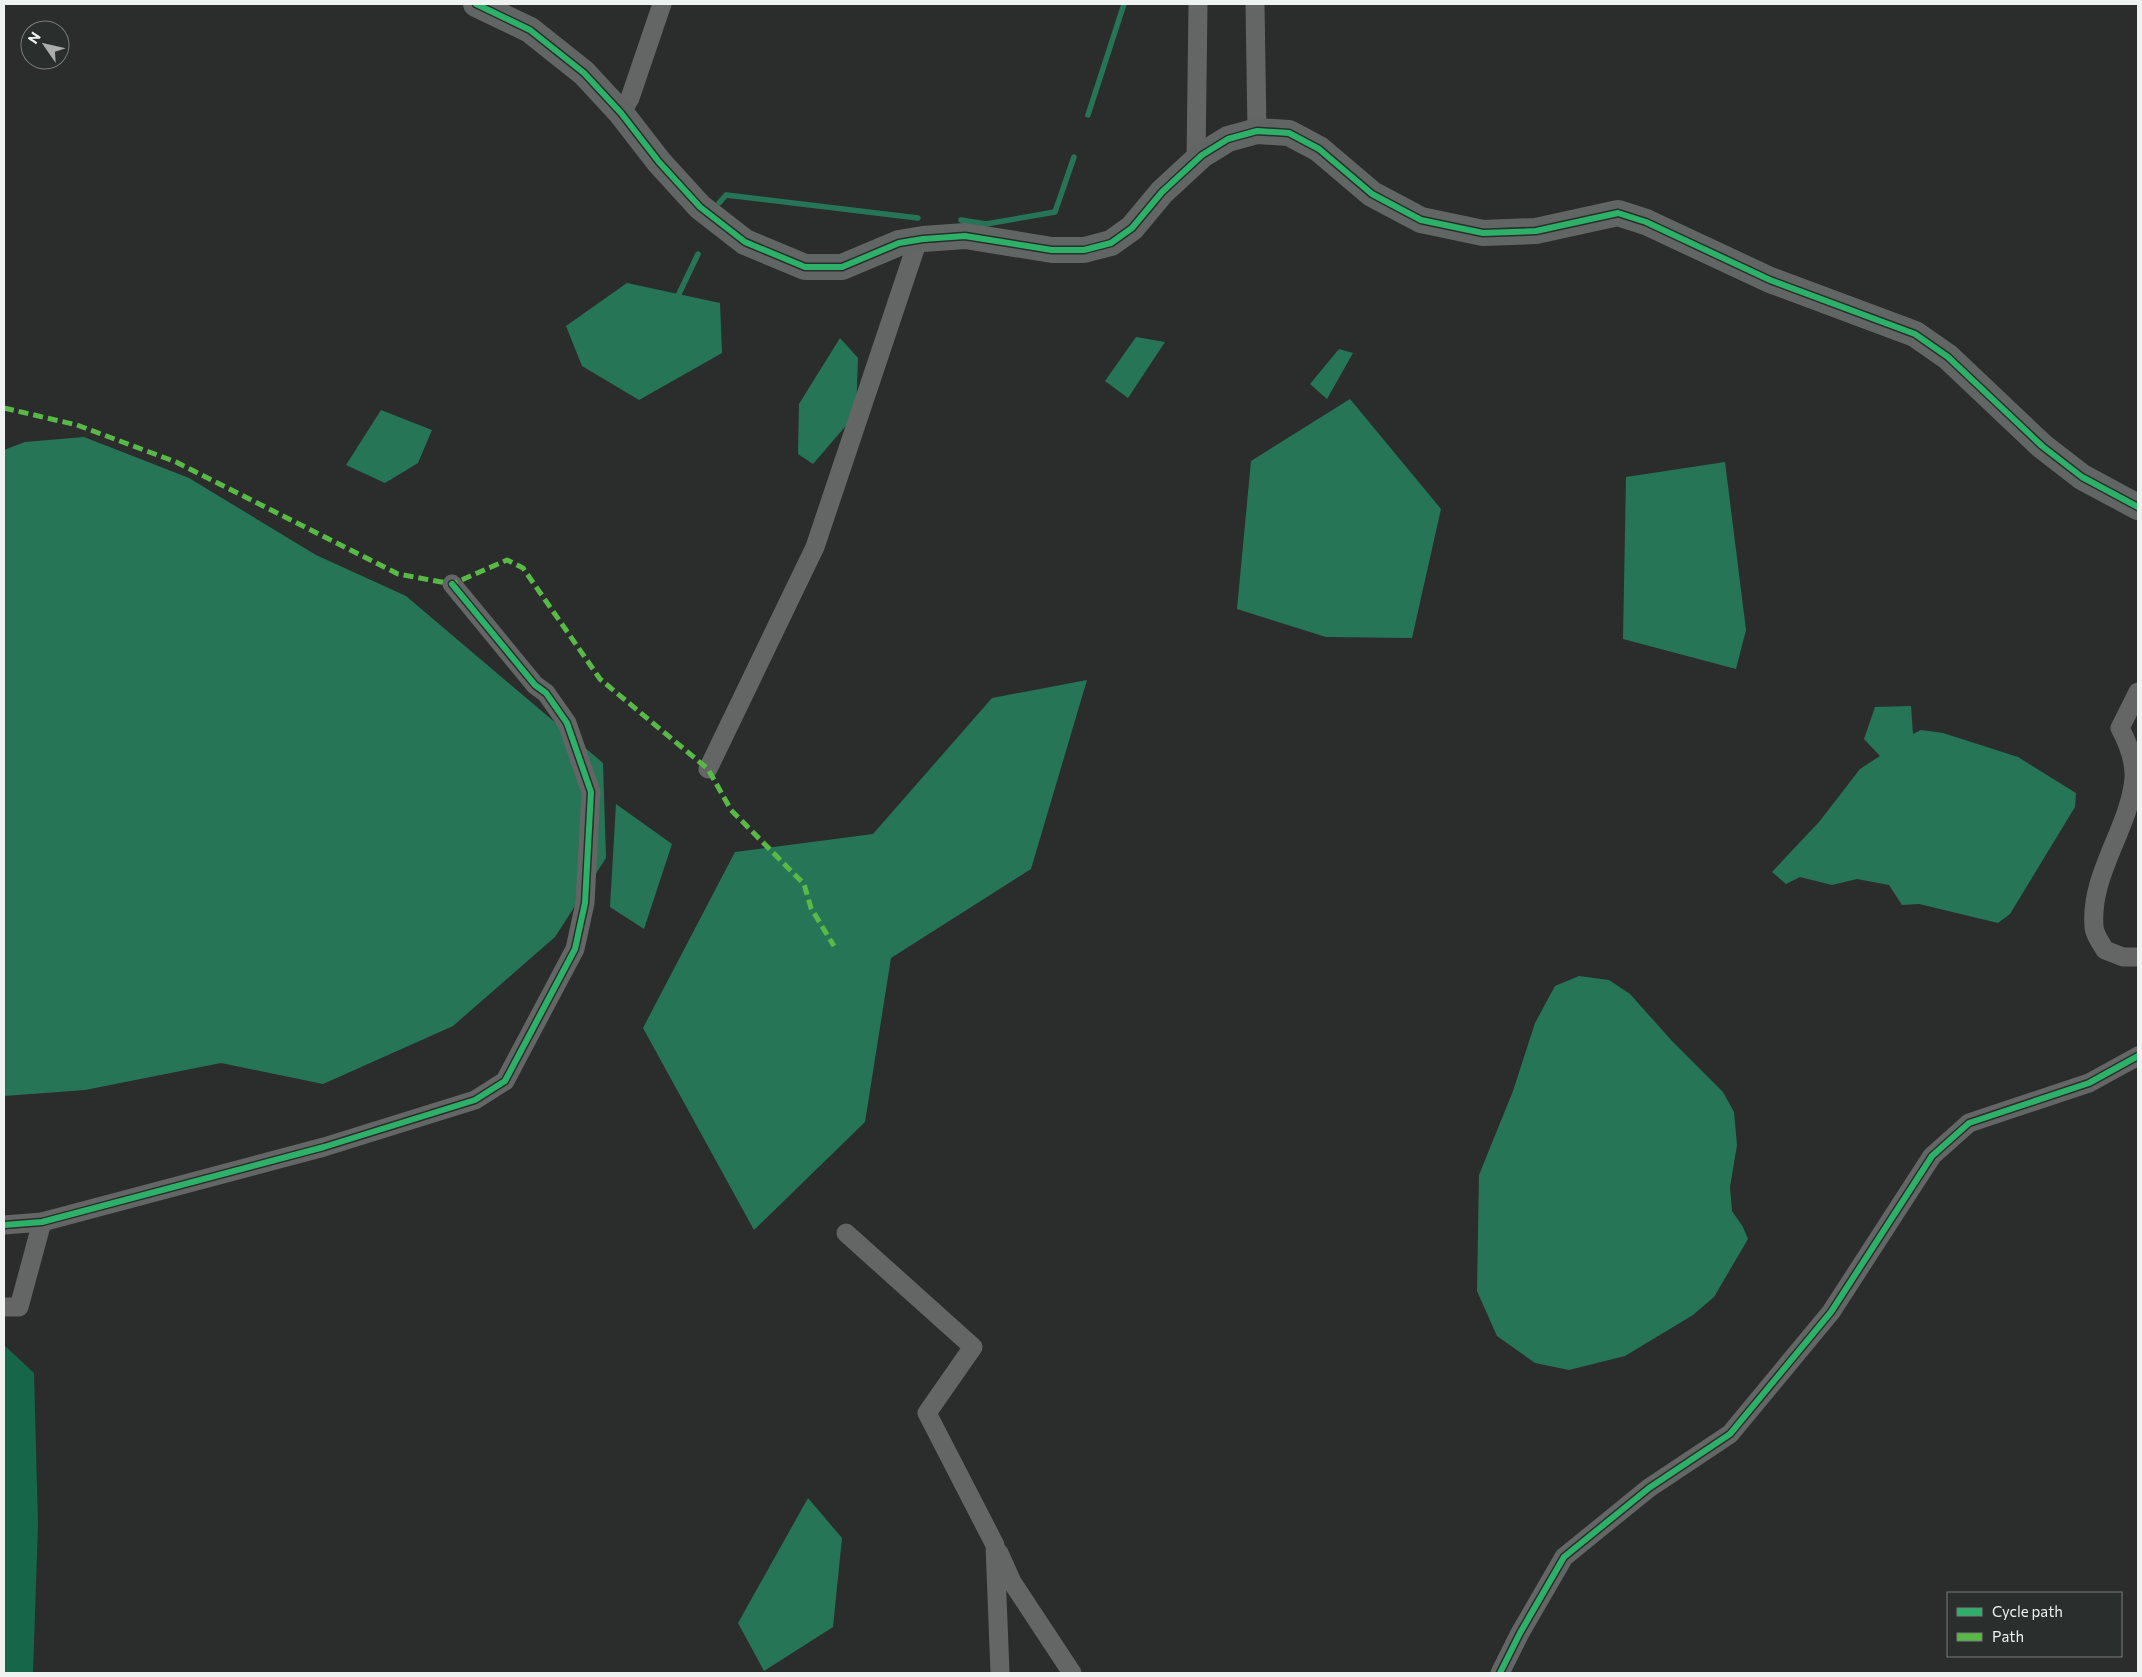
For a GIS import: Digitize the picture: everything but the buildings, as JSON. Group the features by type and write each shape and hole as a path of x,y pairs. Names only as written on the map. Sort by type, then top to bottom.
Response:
{"street":[{"path":"476,4 530,30 584,73 621,113 644,145 700,207 745,242 805,266 842,267 900,244 918,240 965,236 1052,250 1084,250 1112,243 1132,228 1162,192 1196,160 1228,139 1257,131 1289,133 1318,149 1372,194 1421,220 1483,233 1536,232 1618,213 1646,222 1770,280 1916,334 1948,357 2042,446 2082,477 2138,507"},
{"path":"621,113 630,98 662,4"},
{"path":"1196,160 1198,4"},
{"path":"1255,4 1257,131"},
{"path":"708,769 815,547 918,240"},
{"path":"4,1225 42,1222 352,1138 475,1100 505,1080 575,949 585,904 591,792 567,724 562,716 546,693 534,685 452,584"},
{"path":"2138,692 2120,728 2130,747 2134,778 2126,810 2096,894 2094,928 2105,950 2123,957 2138,957"},
{"path":"1500,1673 1520,1633 1564,1558 1649,1488 1730,1434 1831,1312 1932,1156 1969,1123 2089,1084 2138,1056"},
{"path":"4,1307 19,1307 42,1222"},
{"path":"846,1233 972,1346 927,1412 1012,1582 1072,1673"},
{"path":"995,1545 1000,1673"}],"shaded area":[{"path":"627,283 720,303 722,353 639,400 582,366 566,326"},
{"path":"1136,337 1165,342 1128,398 1105,381"},
{"path":"840,338 858,358 856,414 813,464 798,454 799,404"},
{"path":"1339,349 1353,353 1327,399 1310,384"},
{"path":"1350,399 1441,509 1412,638 1326,637 1237,609 1251,461"},
{"path":"381,410 432,430 418,463 385,483 346,465"},
{"path":"84,437 189,478 316,555 406,596 603,763 606,858 555,937 453,1026 323,1084 221,1063 85,1090 4,1096 4,450 25,442"},
{"path":"1725,462 1746,630 1736,669 1623,639 1626,477"},
{"path":"1087,680 1031,869 891,958 865,1122 754,1230 643,1028 735,852 873,834 992,698"},
{"path":"1911,706 1913,734 1921,730 1943,733 2018,757 2076,793 2075,807 2010,914 1998,923 1919,904 1902,905 1889,885 1857,879 1832,885 1800,877 1786,884 1772,872 1819,822 1860,769 1880,756 1864,739 1875,707"},
{"path":"616,804 672,844 644,929 610,907"},
{"path":"1579,976 1609,980 1630,994 1672,1041 1723,1092 1734,1112 1737,1145 1730,1187 1732,1211 1743,1227 1748,1239 1714,1297 1693,1315 1625,1356 1569,1370 1535,1363 1497,1336 1477,1291 1479,1175 1513,1091 1535,1023 1555,986"},
{"path":"4,1345 34,1373 38,1525 33,1673 4,1673"},
{"path":"808,1498 842,1538 833,1627 764,1671 738,1623"}],"waterway":[{"path":"1088,115 1124,4"},
{"path":"961,220 986,224 1055,212 1074,157"},
{"path":"719,203 726,195 918,218"},
{"path":"676,300 698,254"}],"marked path":[{"path":"4,408 77,425 176,462 398,574 452,584 507,560 523,568 600,679 708,769 731,810 804,884 811,908 834,946"}],"cycle path":[{"path":"476,4 530,30 584,73 621,113 659,162 700,207 745,242 805,267 842,267 899,243 923,239 965,236 1052,250 1084,250 1111,243 1132,228 1162,192 1202,155 1228,139 1257,131 1289,133 1319,149 1372,194 1421,220 1483,233 1536,231 1618,213 1646,222 1770,280 1915,334 1948,357 2042,446 2082,477 2138,507"},
{"path":"4,1225 42,1222 324,1147 475,1100 505,1081 575,949 585,903 591,792 567,723 546,693 535,685 452,584"},
{"path":"1500,1673 1520,1633 1564,1557 1649,1488 1730,1434 1831,1312 1932,1156 1969,1123 2089,1083 2138,1056"}]}
